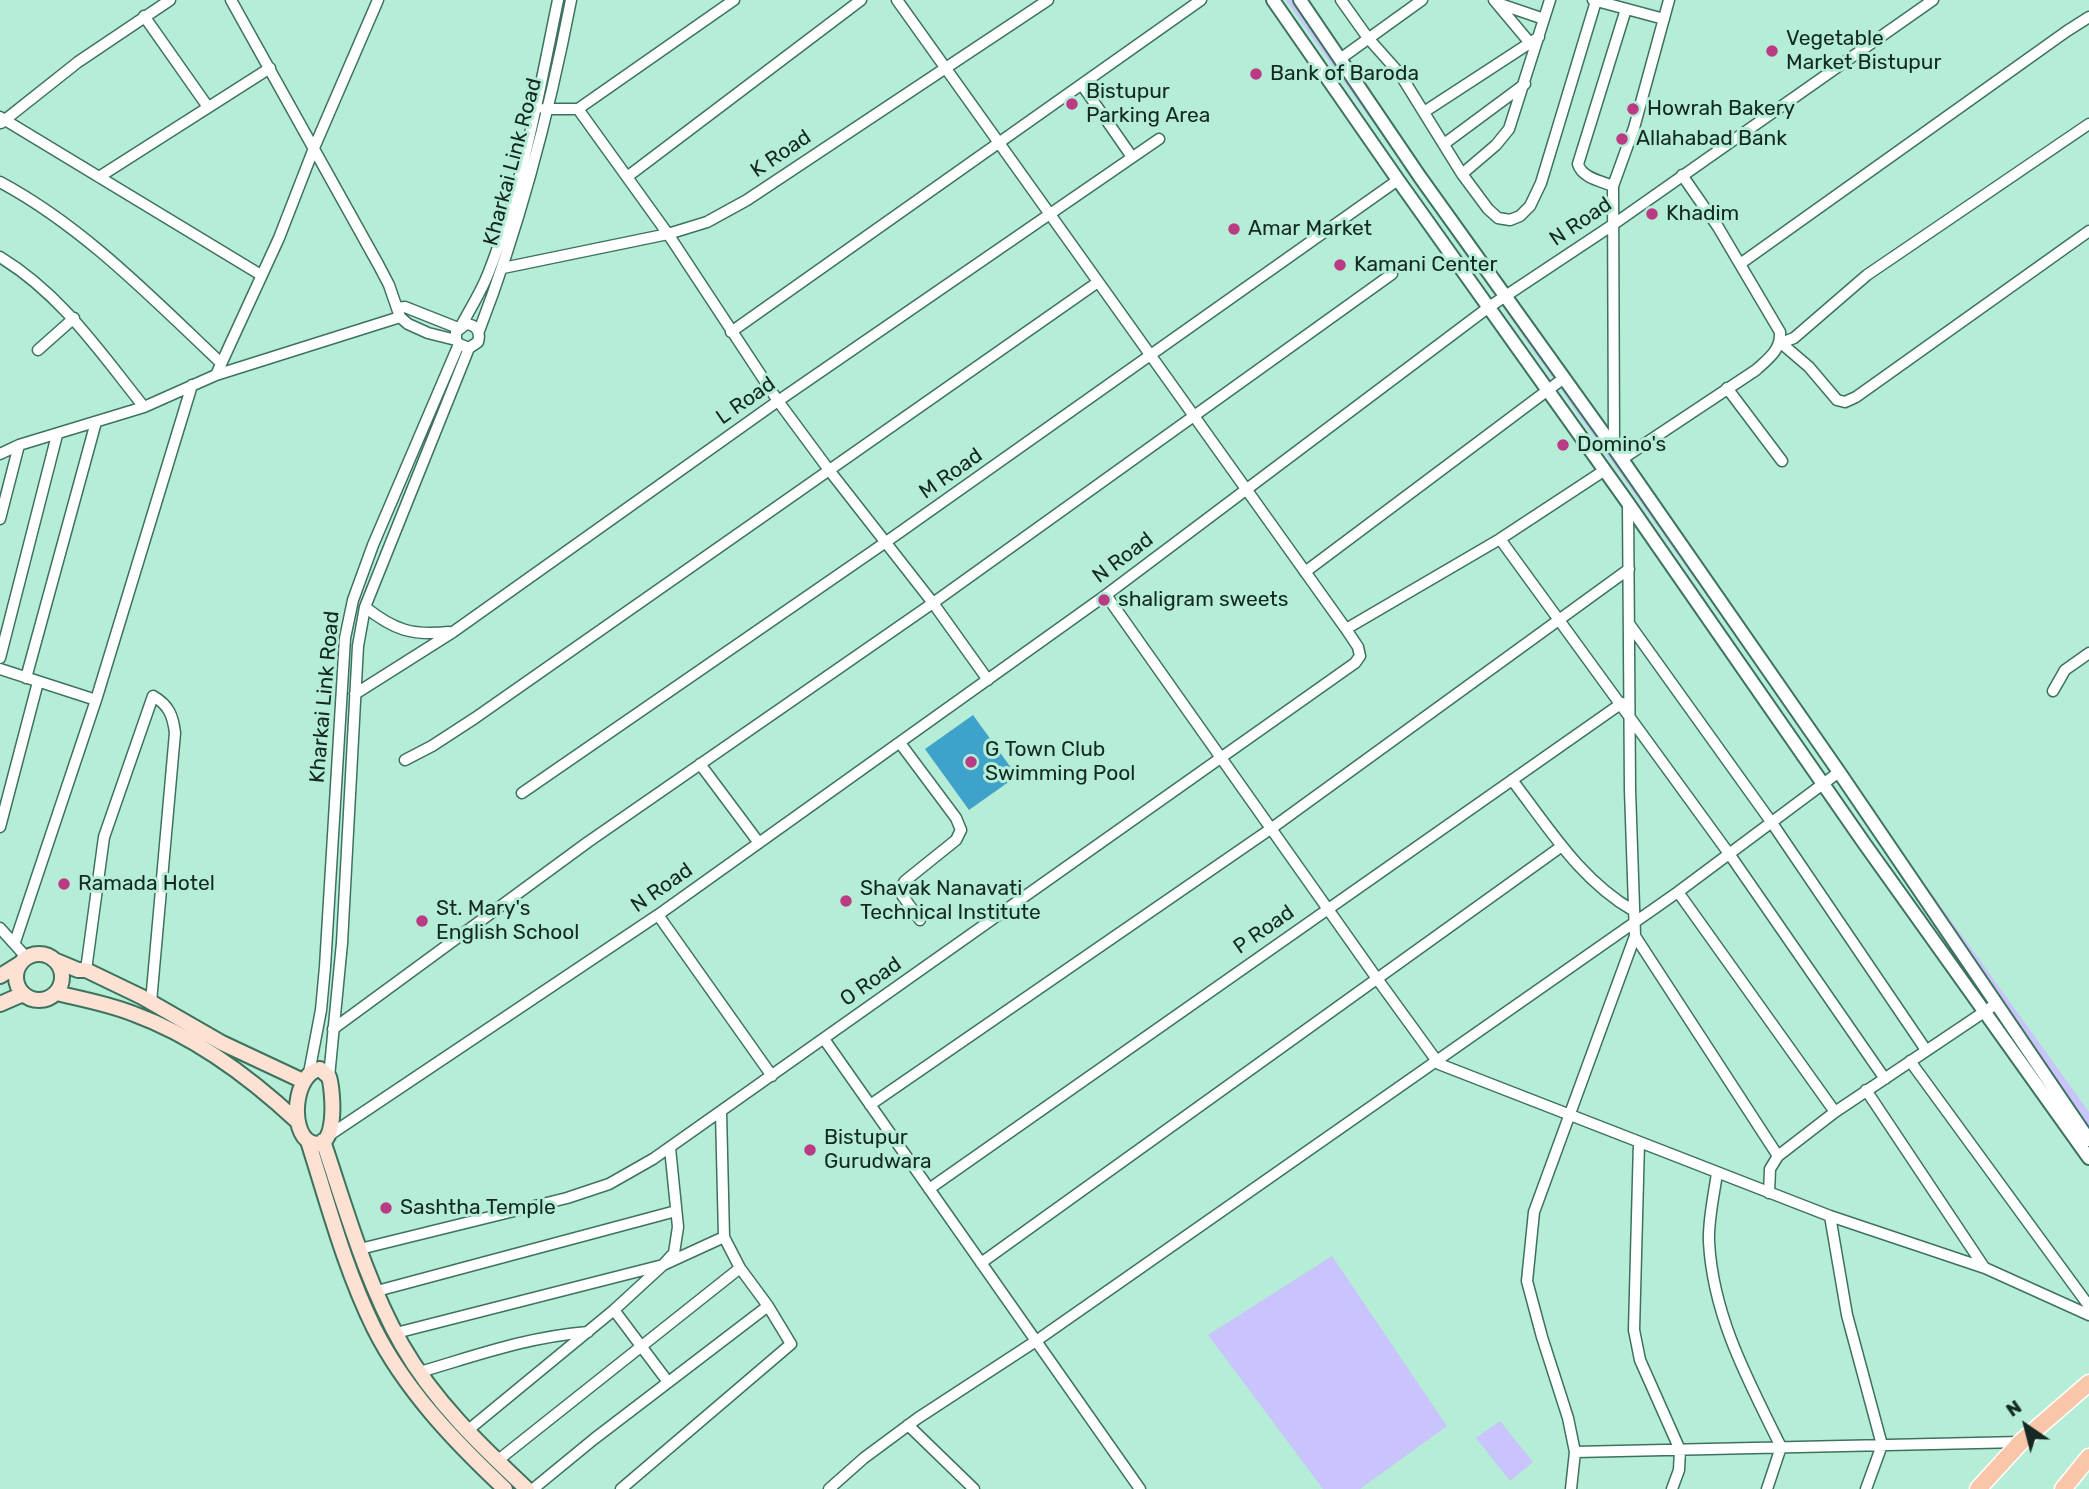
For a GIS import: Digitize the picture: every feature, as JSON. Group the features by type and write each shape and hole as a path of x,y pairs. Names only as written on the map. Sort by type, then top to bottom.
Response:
{"main road":[{"path":"0,976 24,960 36,955 46,955 78,970 86,970 151,1002 222,1043 306,1077"},
{"path":"24,960 16,979 23,994 40,1000 56,993 62,982 61,970 54,960"},
{"path":"56,993 133,1013 156,1023 205,1051 264,1091 320,1139 360,1250 396,1333 420,1372 467,1431 527,1489"},
{"path":"0,1004 23,994"},
{"path":"298,1122 298,1095 306,1077 320,1069 329,1077 333,1107 320,1139 352,1277 375,1329 401,1372 434,1417 505,1489"},
{"path":"1978,1489 2021,1442 2089,1383"},
{"path":"2063,1489 2089,1457"}],"street":[{"path":"170,0 78,62 1,120 261,275"},
{"path":"232,0 378,264 398,312 408,324 461,344 365,607 358,646 342,943 329,1077"},
{"path":"216,375 279,238 378,0"},
{"name":"Kharkai Link Road","path":"306,1077 321,1010 345,638 353,600 373,545 461,344 459,327 487,276 516,189 537,109 558,0"},
{"name":"Kharkai Link Road","path":"461,344 478,342 478,331 503,268 549,110 571,0"},
{"path":"537,109 578,109 734,0"},
{"path":"626,177 861,0"},
{"path":"897,0 1346,629 1500,539 1605,470"},
{"name":"K Road","path":"503,268 668,234 707,222 747,200 1048,0"},
{"path":"731,332 1201,0"},
{"path":"1273,0 1629,503 1864,843 2089,1158"},
{"path":"1300,0 1420,177 1622,459 1839,772 2089,1140"},
{"path":"1341,0 1368,38 1400,74 1462,174 1488,209 1498,218 1510,220 1520,216 1530,206 1541,183 1598,1 1664,19"},
{"path":"1340,59 1422,0"},
{"path":"1462,174 1496,145 1509,129 1525,83 1534,40 1550,0"},
{"path":"1614,448 1613,186 1634,128 1670,0"},
{"name":"N Road","path":"320,1139 658,915 760,843 1106,595 1489,307 1614,224 1933,0"},
{"path":"1496,1 1544,19"},
{"path":"1496,1 1534,40"},
{"path":"1613,186 1585,175 1578,164 1626,9"},
{"path":"144,16 208,107"},
{"path":"1740,264 2089,17"},
{"path":"1424,112 1534,40"},
{"path":"99,177 270,68"},
{"path":"1444,144 1525,83"},
{"path":"1082,85 1132,157"},
{"path":"578,109 668,234 778,401 933,603 988,680"},
{"path":"1622,459 1764,363 1781,343 1794,338 1867,275 2089,124"},
{"name":"L Road","path":"355,694 453,632 778,401 1159,139"},
{"path":"1682,175 1740,264 1780,332 1781,343 1809,367 1837,400 1845,402 1856,397 2089,231"},
{"name":"M Road","path":"522,793 886,542 1398,180"},
{"path":"0,182 86,240 221,362"},
{"path":"0,257 47,290 74,317 144,407"},
{"path":"334,1029 588,842 933,603 1392,274"},
{"path":"405,760 475,718 1098,282"},
{"path":"0,454 19,445 144,407 216,375 398,312 405,307 459,327 471,324 478,331"},
{"path":"38,351 74,317"},
{"path":"1306,572 1564,378"},
{"path":"15,942 96,700 192,386"},
{"path":"1727,388 1782,461"},
{"path":"26,678 96,422"},
{"path":"0,658 57,435"},
{"path":"0,519 4,493 19,445"},
{"path":"1571,1489 1575,1452 1568,1418 1527,1281 1534,1212 1634,936 1630,790 1629,503"},
{"path":"1500,539 1622,703 1885,1079"},
{"path":"870,1105 1272,828 1629,569"},
{"path":"1106,595 1439,1064 1830,1216 1985,1268 2089,1315"},
{"path":"365,607 386,624 406,631 426,635 453,632"},
{"path":"1630,625 1772,823 1926,1050"},
{"name":"O Road","path":"360,1250 568,1198 609,1184 670,1148 1355,663 1360,656 1358,647 1346,629"},
{"path":"2053,691 2065,670 2089,653"},
{"path":"0,669 96,700"},
{"path":"0,827 38,682"},
{"path":"86,970 104,836 153,696 162,701 173,716 175,733 151,1002"},
{"name":"P Road","path":"929,1189 1622,703"},
{"path":"900,743 956,818 961,830 956,840 905,881 900,889 920,920"},
{"path":"700,764 760,843"},
{"path":"829,1489 908,1425 1035,1341 1678,892 1839,772"},
{"path":"1512,780 1593,882 1634,911"},
{"path":"981,1262 1562,846"},
{"path":"1678,892 1835,1112"},
{"path":"658,915 772,1076"},
{"path":"0,928 15,942 24,960"},
{"path":"1634,936 1778,1156"},
{"path":"1769,1193 1770,1169 1778,1156 1866,1090 1996,1004"},
{"path":"824,1039 1140,1489"},
{"path":"1910,1061 2089,1306"},
{"path":"1866,1090 1985,1268"},
{"path":"621,1489 790,1344 723,1237 721,1112"},
{"path":"1639,1142 1634,1330 1640,1360 1680,1450 1679,1470 1672,1489"},
{"path":"467,1431 614,1310 674,1252 677,1240 676,1211 670,1148"},
{"path":"1717,1173 1709,1241 1724,1323 1739,1363 1781,1447 1767,1489"},
{"path":"377,1291 676,1211"},
{"path":"1830,1216 1847,1315 1882,1445 1866,1489"},
{"path":"396,1333 663,1265 723,1237"},
{"path":"497,1461 740,1268"},
{"path":"533,1489 768,1306"},
{"path":"614,1310 668,1382"},
{"path":"420,1372 527,1340 588,1332"},
{"path":"908,1425 974,1489"},
{"path":"1575,1452 2021,1442"}],"shaded area":[{"path":"1286,0 1294,0 1498,290 1493,292"},
{"path":"1512,310 2089,1112 2089,1137 1506,312"},
{"path":"1332,1256 1447,1426 1360,1489 1323,1489 1208,1335"},
{"path":"1500,1421 1533,1462 1510,1481 1476,1438"}],"water":[{"name":"G Town Club Swimming Pool","path":"973,715 1017,776 969,810 925,749"}],"place":[{"name":"Vegetable Market Bistupur","path":"1772,51"},
{"name":"Bank of Baroda","path":"1256,74"},
{"name":"Bistupur Parking Area","path":"1072,104"},
{"name":"Howrah Bakery","path":"1633,109"},
{"name":"Allahabad Bank","path":"1622,139"},
{"name":"Khadim","path":"1652,214"},
{"name":"Amar Market","path":"1234,229"},
{"name":"Kamani Center","path":"1340,265"},
{"name":"Domino's","path":"1563,445"},
{"name":"shaligram sweets","path":"1104,600"},
{"name":"G Town Club Swimming Pool","path":"971,762"},
{"name":"Ramada Hotel","path":"64,884"},
{"name":"Shavak Nanavati Technical Institute","path":"846,901"},
{"name":"St. Mary's English School","path":"422,921"},
{"name":"Bistupur Gurudwara","path":"810,1150"},
{"name":"Sashtha Temple","path":"386,1208"}]}
